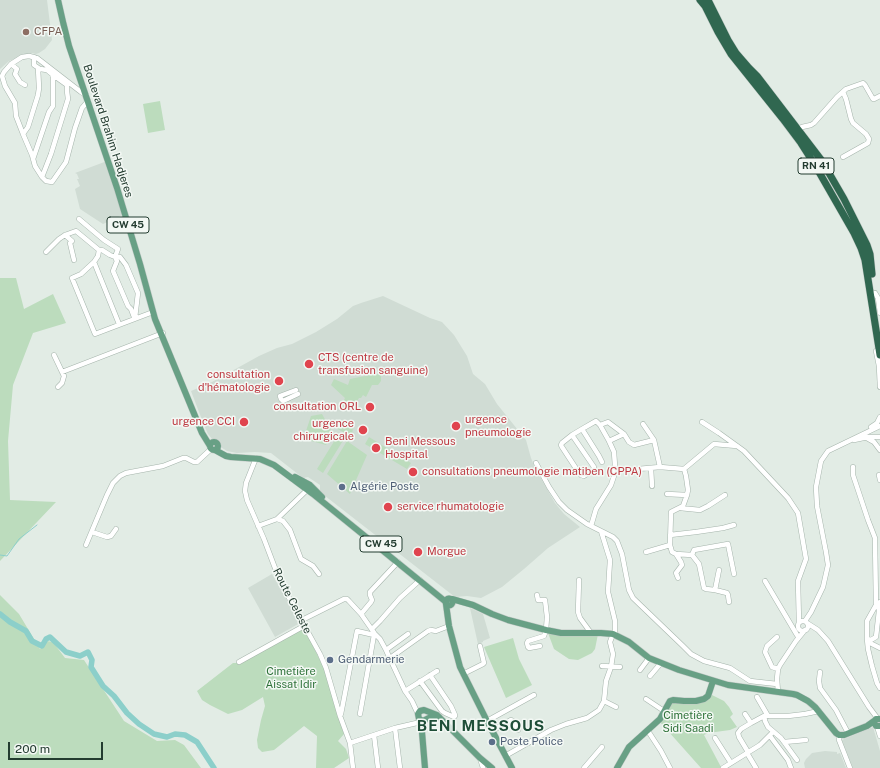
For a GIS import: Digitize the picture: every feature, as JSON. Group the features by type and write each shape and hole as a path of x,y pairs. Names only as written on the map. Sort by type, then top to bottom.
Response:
{"highway":[{"name":"RN 41","path":"700,0 705,6 731,54 801,143 858,240 865,260 880,332"},
{"name":"RN 41","path":"708,0 734,50 748,68 757,76 822,162 857,225 869,250 880,355"},
{"path":"801,143 809,152 832,189 834,190 836,186"}],"main road":[{"name":"Boulevard Brahim Hadjeres","path":"58,0 69,46 117,188 153,312 202,433 213,447"},
{"path":"62,0 87,98 120,187 162,334"},
{"path":"213,447 228,453 266,458 297,478 309,488"},
{"name":"CW 45","path":"213,447 231,457 256,458 274,465 321,496 440,592 449,602"},
{"name":"CW 45","path":"309,488 420,580 449,602"},
{"path":"512,768 460,667 449,626 447,614 449,602 473,605 508,620 561,633 592,632 614,635 629,642 649,658 679,670 713,681 739,687 793,694 802,697 819,711 839,735 878,722"},
{"path":"617,768 629,747 660,719 670,701 696,701 704,699 708,696 713,681"},
{"path":"425,768 423,716 432,713 439,717 492,768"}],"street":[{"path":"22,57 34,57 40,60 87,98 75,128 66,162 52,182 46,182 35,166 16,116 15,103 5,86 2,76 11,64 22,57"},
{"path":"34,57 34,65 38,68 47,70 67,85 68,99 51,154 42,177"},
{"path":"11,64 17,69 16,74 20,82 25,85"},
{"path":"23,134 28,127 38,95 38,68"},
{"path":"33,160 49,112 53,106 54,75"},
{"path":"798,129 814,123 843,92 863,83 873,99 880,96"},
{"path":"843,92 853,123 866,134 869,139 868,143 843,157"},
{"path":"79,219 104,240 118,249 115,257 117,261 112,271 135,318"},
{"path":"46,252 59,238 76,230 99,250 102,250 110,256 120,257 126,264 138,293 135,318"},
{"path":"64,235 72,241 70,243 74,260"},
{"path":"99,250 98,256 94,262 81,274 72,278 96,334 153,312"},
{"path":"94,262 119,324"},
{"path":"880,313 878,298 873,294 869,300 879,366 880,387"},
{"path":"62,372 162,334"},
{"path":"54,355 64,376 62,383 58,387"},
{"path":"865,435 877,423 880,417"},
{"path":"572,435 594,467 593,470 584,476 581,475 561,445 572,435 582,428 596,421 600,425 614,452 614,476 596,509 591,526"},
{"path":"600,425 608,422 624,434 629,442 634,445 654,440"},
{"path":"702,422 744,451 788,498 798,514 806,559 798,581 798,625 796,641"},
{"path":"643,424 654,440 660,467"},
{"path":"778,692 778,669 807,625 811,612 823,587 828,565 817,506 816,487 821,461 828,451 865,435 880,425"},
{"path":"880,425 880,432"},
{"path":"582,428 602,462"},
{"path":"609,441 624,434"},
{"path":"865,435 880,437"},
{"path":"865,435 874,442 880,450"},
{"path":"638,469 660,467 684,469 714,444 737,446"},
{"path":"86,545 111,488 116,480 123,474 163,466 183,458 197,462 213,447"},
{"name":"Route Celeste","path":"256,458 246,483 245,491 247,500 274,568 326,668 340,716 350,743 353,768"},
{"path":"536,463 559,502 574,515 591,526 613,537 620,547 629,590 633,598 691,654 704,662 730,668 750,681 777,684"},
{"path":"853,467 853,475 868,520 878,537 876,565 879,611 876,637 871,640 867,640"},
{"path":"651,468 652,486"},
{"path":"678,578 676,573 682,565 676,554 672,552 670,545 671,512 683,506 687,495 688,490 684,469"},
{"path":"258,526 277,518 309,488"},
{"path":"667,494 687,495"},
{"path":"680,508 700,510 725,495"},
{"path":"277,518 283,521 290,530 301,559 313,566 319,574"},
{"path":"670,535 723,528 734,525"},
{"path":"92,532 107,537 111,536 116,530"},
{"path":"505,756 551,730 587,718 599,710 604,701 606,681 611,667 613,654 610,642 614,635 614,618 608,592 610,560 601,531"},
{"path":"692,555 694,550 728,544 734,574"},
{"path":"646,552 670,545"},
{"path":"676,554 692,555 699,564 704,588 727,594 729,602"},
{"path":"876,565 880,560"},
{"path":"361,614 372,600 370,592 398,562"},
{"path":"715,590 719,570"},
{"path":"372,629 400,598 420,580"},
{"path":"579,580 578,615 592,632"},
{"path":"765,581 797,635"},
{"path":"537,595 538,600 545,600 546,630 544,636 528,640 527,642 529,648 540,646"},
{"path":"302,620 344,599 347,599 361,614 374,634 380,639 405,691 423,716 395,728 350,743"},
{"path":"878,604 867,622 867,640 868,649 880,688"},
{"path":"798,625 802,621 824,635 878,722 880,736"},
{"path":"798,625 800,630 807,625"},
{"path":"239,662 304,626"},
{"path":"390,658 428,631 436,631 449,626"},
{"path":"340,716 357,631 374,634"},
{"path":"360,714 374,634"},
{"path":"386,650 408,634"},
{"path":"778,637 767,646 765,652 772,667 778,669"},
{"path":"867,640 880,648"},
{"path":"463,674 484,663 480,646"},
{"path":"640,670 649,658"},
{"path":"650,676 661,663"},
{"path":"602,666 620,667"},
{"path":"405,691 437,670"},
{"path":"820,672 820,688 836,710 848,733"},
{"path":"420,681 442,711 454,717 455,716 451,706 430,675"},
{"path":"487,720 534,695"},
{"path":"757,697 766,716 766,724 788,760 791,768"},
{"path":"646,699 664,711"},
{"path":"604,701 616,707"},
{"path":"756,768 738,736 741,729 766,716 784,716 819,711"},
{"path":"745,714 751,723"},
{"path":"492,731 511,720 518,730"},
{"path":"395,728 400,768"},
{"path":"648,731 670,768"},
{"path":"772,734 784,742 797,760"},
{"path":"723,768 760,745 772,734"},
{"path":"374,735 378,768"},
{"path":"839,735 839,740 850,768"},
{"path":"715,738 731,763"},
{"path":"784,742 806,740"},
{"path":"584,768 602,747"},
{"path":"480,758 483,768"}],"shaded area":[{"name":"CFPA","path":"0,0 47,0 52,40 45,49 39,53 32,53 9,61 0,69"},
{"path":"107,161 125,214 103,224 80,209 75,189 80,186 77,179 79,179 75,173"},
{"name":"Beni Messous Hospital","path":"383,296 442,322 454,335 467,356 473,374 485,384 497,404 526,440 535,468 555,503 564,514 580,527 548,548 502,587 481,598 467,596 455,597 320,492 320,485 308,477 303,478 271,453 237,453 227,451 216,444 208,434 191,391 212,382 259,356 277,348 292,344 316,332 337,319 353,306"},
{"path":"272,574 300,623 275,637 248,588"},
{"path":"470,608 483,614 490,638 478,644"},
{"path":"873,727 880,751 880,768 853,768 842,740"},
{"path":"825,751 837,752 837,754 840,753 846,768 805,768 804,763 812,753"}],"green space":[{"path":"160,101 165,130 148,133 143,104"},
{"path":"0,278 16,278 24,309 53,294 66,323 33,333 13,385 8,441 10,500 56,502 0,561"},
{"path":"381,374 381,381 378,385 372,385 366,397 363,395 359,398 354,406 344,400 345,398 331,385 334,379 348,385 350,379"},
{"path":"322,414 333,434 326,445 308,440 304,437 311,416"},
{"path":"343,422 353,428 350,436 336,428 336,426"},
{"path":"338,435 344,439 323,473 317,469"},
{"path":"369,437 411,463 407,469 365,444"},
{"path":"347,441 367,455 350,494 327,474"},
{"path":"0,595 19,614 40,649 47,641 53,642 65,658 84,660 124,721 157,741 175,740 184,745 201,768 0,768"},
{"name":"Cimetière Aissat Idir","path":"304,628 324,668 344,734 338,741 346,749 349,758 334,768 316,768 317,736 304,726 274,750 262,752 258,748 257,740 265,706 263,697 242,710 228,714 202,700 197,691 233,663 241,663"},
{"path":"548,633 598,634 595,649 592,653 578,660 569,659 554,649"},
{"path":"513,638 519,659 532,685 506,698 484,647"},
{"name":"Cimetière Sidi Saadi","path":"712,695 724,701 729,707 733,714 730,717 737,727 730,730 708,733 704,735 721,767 701,768 660,722 672,702 705,700"}],"waterway":[{"path":"0,555 7,556 19,539 37,525"},
{"path":"0,614 10,622 26,631 32,641 42,646 46,639 50,637 66,652 80,656 88,652 92,660 91,667 103,686 114,696 127,713 139,724 154,734 167,737 175,734 185,735 197,742 214,768"}],"place":[{"name":"CFPA","path":"26,32"},
{"name":"CTS (centre de transfusion sanguine)","path":"309,364"},
{"name":"consultation d'hématologie","path":"279,381"},
{"name":"consultation ORL","path":"370,407"},
{"name":"urgence CCI","path":"244,422"},
{"name":"urgence pneumologie","path":"456,426"},
{"name":"urgence chirurgicale","path":"363,430"},
{"name":"Beni Messous Hospital","path":"376,448"},
{"name":"consultations pneumologie matiben (CPPA)","path":"413,472"},
{"name":"Algérie Poste","path":"342,487"},
{"name":"service rhumatologie","path":"388,507"},
{"name":"Morgue","path":"418,552"},
{"name":"Gendarmerie","path":"330,660"},
{"name":"Poste Police","path":"492,742"}],"district":[{"name":"BENI MESSOUS","path":"481,726"}]}
